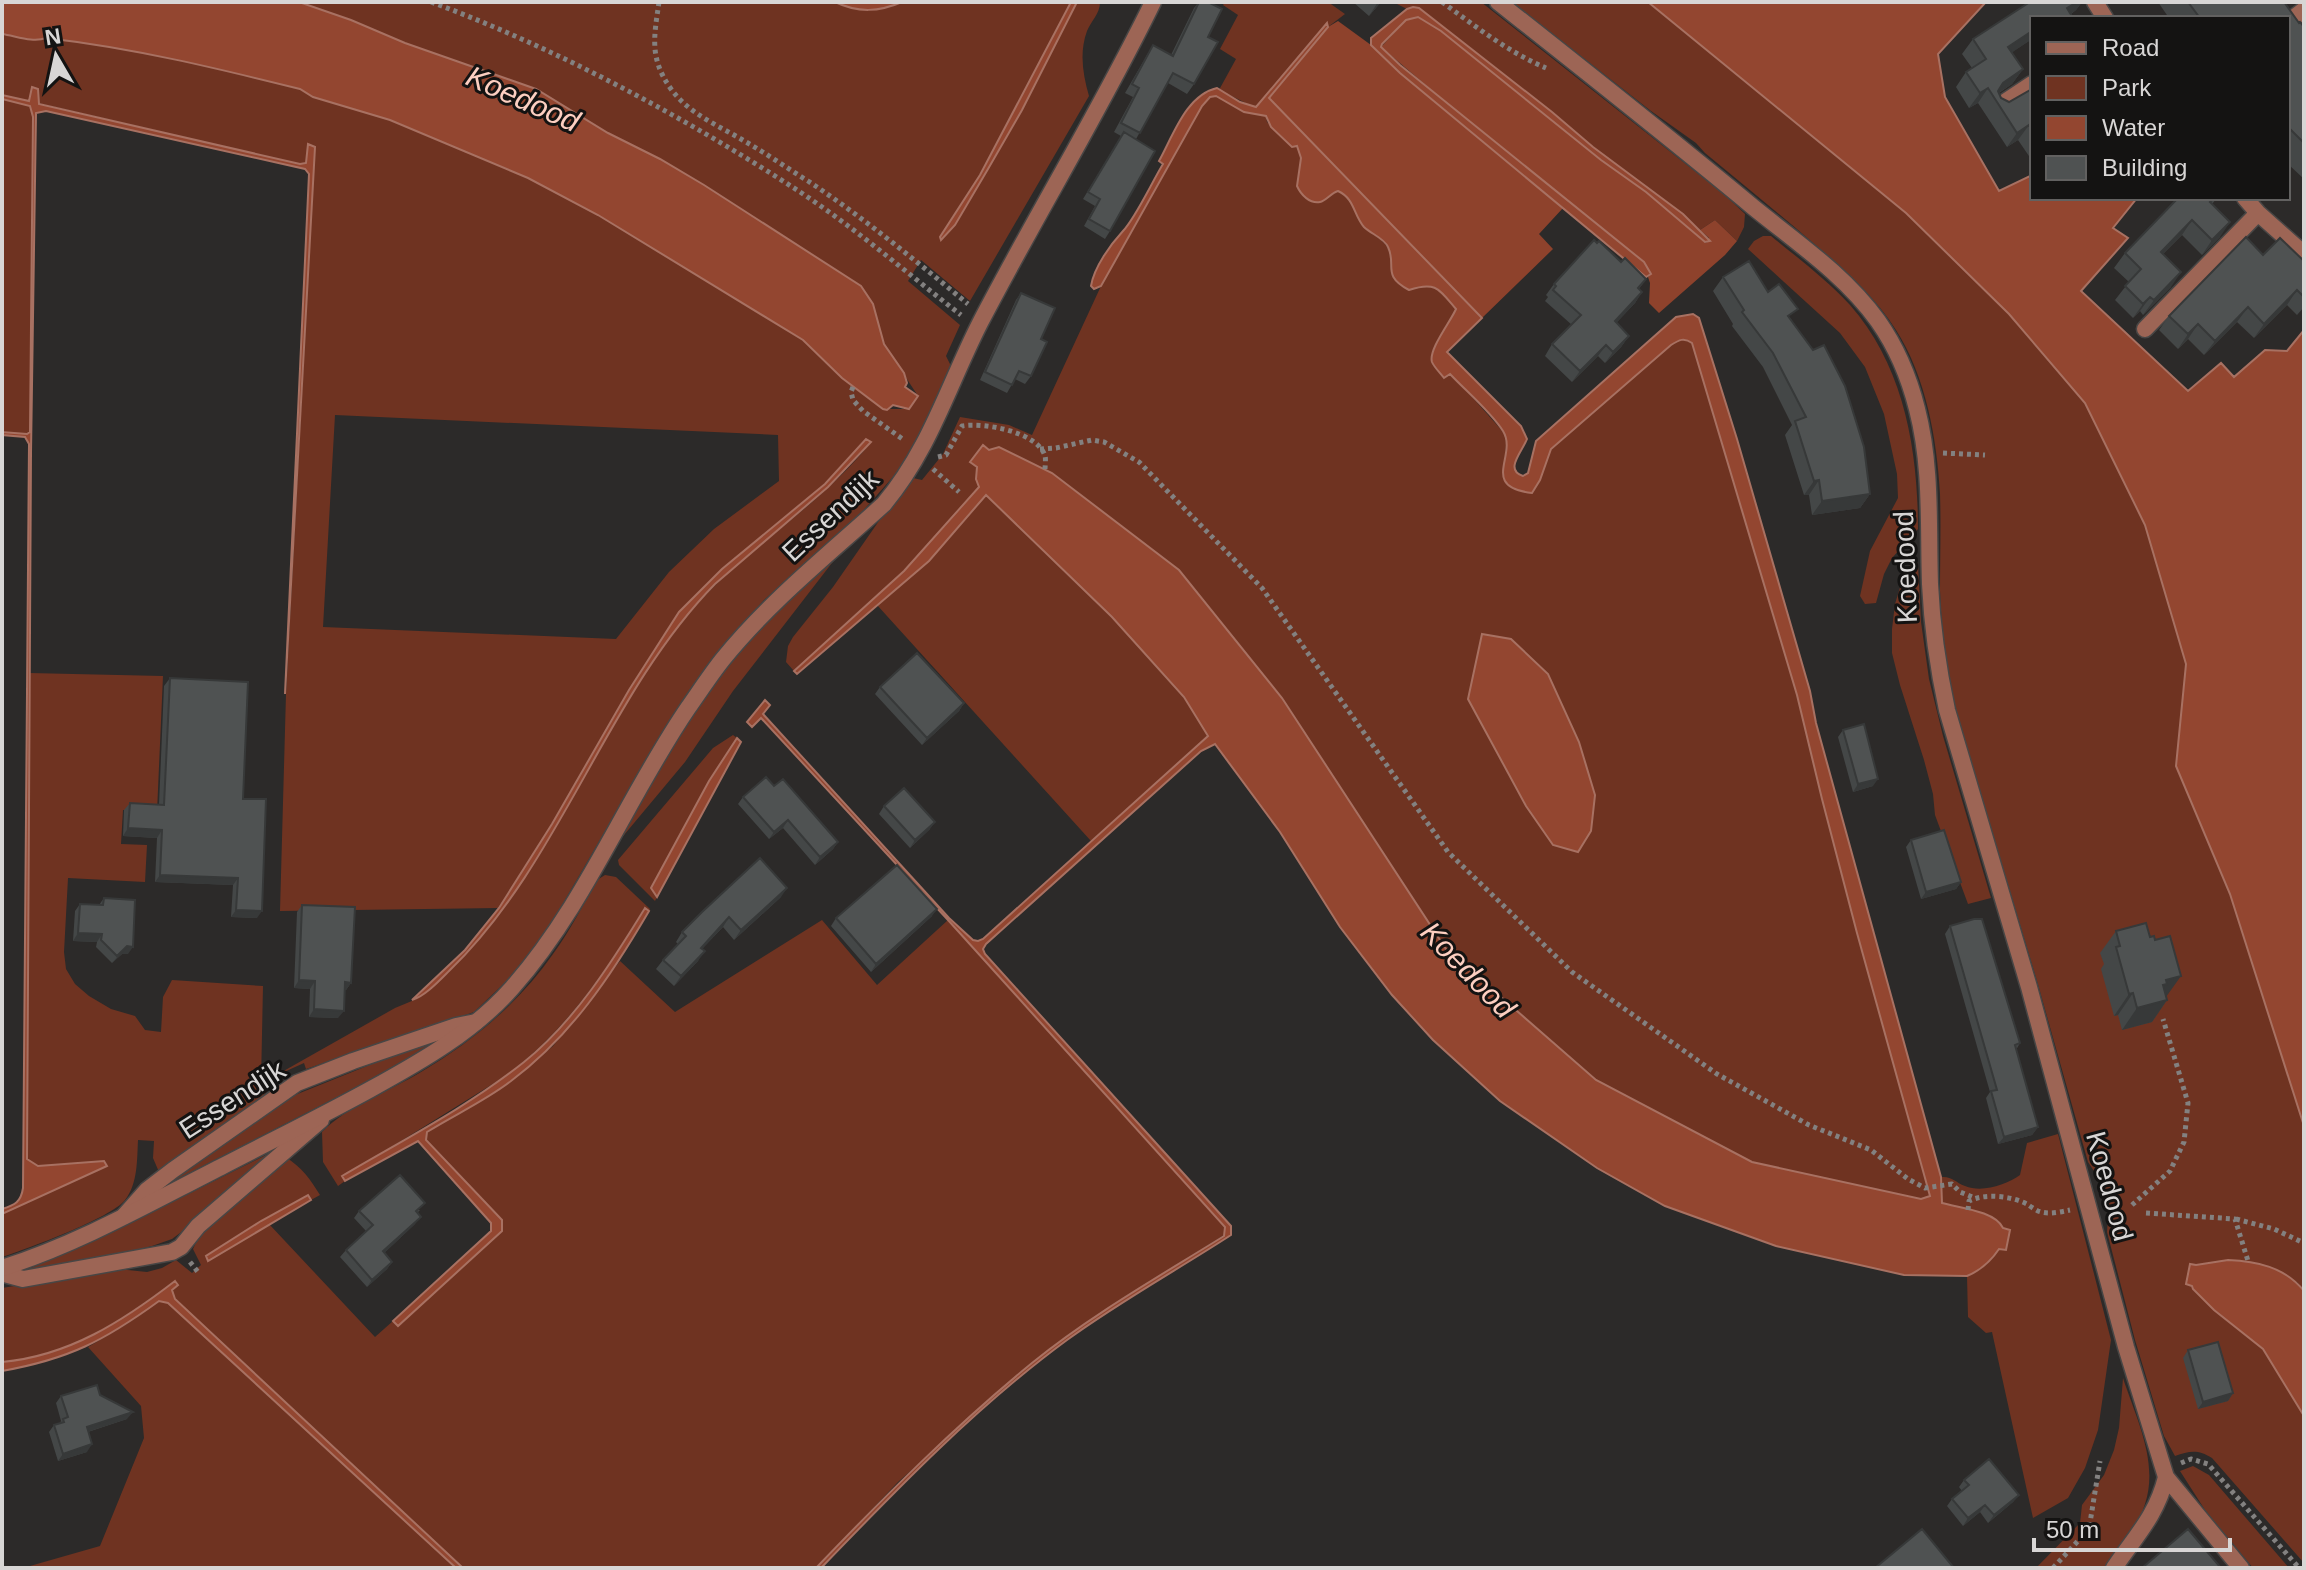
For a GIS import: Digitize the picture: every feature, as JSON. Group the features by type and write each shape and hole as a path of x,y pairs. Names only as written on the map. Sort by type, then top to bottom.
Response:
{"street":[{"name":"Essendijk","path":"330,1111 172,1252 23,1279 8,1275 2,1269 124,1216 419,1063 454,1040 510,991 546,948 603,857 686,711 722,660 753,624 884,504 903,481 929,437 983,319 1153,2"},
{"name":"Koedood","path":"1498,2 1830,270 1860,299 1893,344 1906,371 1926,454 1932,624 1947,710 2029,987 2126,1347 2166,1477 2241,1568"},
{"path":"1999,106 2030,85"},
{"path":"2247,200 2304,254"},
{"path":"2145,329 2258,213"},
{"name":"Essendijk","path":"124,1216 147,1190 173,1170 297,1083 441,1031 476,1022"},
{"path":"2114,1568 2154,1513 2166,1477"}],"path":[{"path":"431,2 512,33 715,140 798,191 961,316 983,319"},
{"path":"659,2 654,28 656,57 667,83 686,106 858,216 983,319"},
{"path":"1442,2 1528,61 1564,75 1586,72"},
{"path":"1040,449 1092,440 1104,442 1139,462 1262,588 1448,852 1572,972 1717,1074 1809,1125 1871,1150 1908,1179 1925,1188 1952,1184 1960,1192 1975,1198 2012,1198 2038,1211 2052,1213 2089,1206"},
{"path":"1926,454 1985,455"},
{"path":"932,469 959,492"},
{"path":"2132,1205 2170,1171 2184,1142 2188,1103 2163,1019"},
{"path":"1968,1210 1969,1201 1975,1198"},
{"path":"2146,1213 2235,1219 2274,1229 2304,1243"},
{"path":"2235,1219 2248,1261"},
{"path":"2166,1477 2178,1464 2191,1459 2208,1464 2299,1568"},
{"path":"2053,1568 2089,1529 2100,1461"}],"green space":[{"path":"299,2 835,2 868,10 902,2 1100,2 1083,47 1089,96 970,301 921,260 908,281 960,325 946,356 951,366 900,469 862,512 764,600 711,661 666,727 548,929 513,975 474,1012 306,1069 304,1063 273,1077 421,996 468,952 519,884 628,701 678,627 723,578 825,491 871,442 866,439 825,484 722,569 679,612 499,908 280,911 286,694 315,147 308,144 306,163 300,164 38,103 38,89 29,101 2,95 2,34 30,40 46,38 120,48 187,61 300,89 313,97 390,120 528,178 598,215 803,340 842,378 883,409 908,409 918,396 884,344 873,304 860,286 704,185 608,133 536,89","holes":["335,415 778,435 779,481 714,529 669,572 616,639 323,627"]},
{"path":"1225,2 1328,2 1345,14 1328,25 1254,107 1219,90 1236,59 1220,49 1238,15 1223,5"},
{"path":"1393,2 1481,2 1725,195 1745,214 1744,227 1737,241 1715,220 1700,230 1552,112 1410,8"},
{"path":"1512,2 1648,2 1906,213 2009,314 2085,403 2145,524 2186,664 2176,766 2230,894 2304,1126 2304,1291 2297,1282 2190,1264 2186,1284 2193,1286 2214,1310 2263,1349 2304,1416 2304,1563 2212,1458 2194,1452 2175,1456 2164,1436 2107,1232 2109,1205 2105,1188 2088,1162 1956,712 1942,622 1940,494 1936,452 1922,388 1906,348 1878,305 1824,252 1696,143"},
{"path":"1217,96 1244,112 1266,116 1267,122 1299,149 1301,164 1297,186 1322,202 1333,191 1345,194 1362,224 1387,247 1390,259 1422,286 1438,289 1456,309 1432,352 1505,434 1503,476 1540,480 1551,449 1671,345 1682,340 1692,343 1797,695 1857,933 1931,1196 1922,1199 1752,1162 1596,1080 1446,949 1282,698 1052,473 999,447 989,450 983,445 977,471 979,487 904,571 794,671 786,662 793,637 913,478 922,480 943,454 960,417 1009,425 1032,435 1101,286 1202,106 1210,97","holes":["1548,674 1579,742 1595,795 1578,852 1553,844 1526,806"]},
{"path":"2,99 30,106 33,117 30,432 27,434 2,432"},
{"path":"1763,236 1771,236 1850,305 1883,355 1904,410 1915,469 1918,529 1892,558 1876,603 1865,604 1860,596 1870,551 1898,498 1897,474 1884,414 1865,367 1840,333 1748,249"},
{"path":"986,495 1112,617 1184,697 1208,736 1091,841 877,605 929,561"},
{"path":"835,559 733,691 685,762 619,841 676,742 724,671 763,625"},
{"path":"1913,562 1918,565 1921,622 1929,679 1991,898 1968,904 1935,815 1924,760 1892,653 1895,604 1905,571"},
{"path":"29,673 163,676 157,812 123,810 121,844 147,845 145,882 68,878 66,969 75,984 89,996 111,1009 135,1016 145,1030 161,1032 163,997 172,980 263,986 261,1083 273,1077 261,1098 159,1172 153,1158 154,1141 138,1140 132,1187 117,1207 68,1232 2,1257 2,1214 107,1166 104,1161 37,1166 27,1160"},
{"path":"733,735 737,738 709,781 651,888 657,897 655,901 619,865 618,860 713,748"},
{"path":"605,875 616,877 650,909 644,908 599,978 565,1021 504,1077 343,1177 345,1181 338,1186 323,1162 322,1132 356,1107 440,1060 510,1005 540,972 597,880"},
{"path":"822,920 877,985 948,920 1225,1227 1224,1235 1034,1362 898,1482 816,1568 463,1568 175,1299 172,1290 175,1281 114,1323 73,1344 2,1362 2,1288 118,1269 147,1272 176,1260 192,1273 201,1265 193,1249 201,1232 285,1157 305,1174 320,1195 311,1200 308,1195 206,1256 209,1260 269,1224 375,1337 393,1321 397,1326 502,1220 426,1140 427,1132 509,1083 553,1046 620,961 675,1012"},
{"path":"444,1035 395,1067 164,1186 244,1127 295,1095"},
{"path":"2058,1134 2111,1340 2098,1430 2085,1468 2068,1498 2033,1518 1992,1332 1986,1333 1968,1317 1967,1276 1992,1258 2003,1228 1963,1209 1942,1203 1941,1177 1951,1178 1972,1188 2001,1185 2020,1175 2027,1143"},
{"path":"272,1152 172,1239 102,1259 24,1271 114,1231"},
{"path":"159,1301 168,1303 456,1568 30,1568 100,1546 144,1438 141,1406 88,1347"},
{"path":"2123,1378 2148,1456 2149,1488 2142,1513 2108,1568 2036,1568 2080,1523 2082,1505 2104,1475 2119,1428"},
{"path":"2193,1466 2209,1475 2289,1568 2253,1568 2205,1510 2180,1471"}],"shaded area":[{"path":"1414,16 1441,31 1706,243 1709,238 1700,230 1715,220 1737,241 1659,313 1649,303 1648,277 1651,274 1644,262 1381,47 1406,20"},
{"path":"1338,21 1371,45 1400,73 1563,208 1539,234 1553,249 1482,318 1269,98 1328,27"}],"water":[{"path":"2,2 302,3 536,89 608,133 704,185 861,286 873,304 884,344 904,373 905,387 918,396 909,409 893,405 887,410 883,409 842,378 803,340 598,215 528,178 390,120 313,97 300,89 142,53 2,34"},
{"path":"835,2 902,2 868,10"},
{"path":"1071,2 1077,2 1022,110 955,225 941,240 940,237 980,175"},
{"path":"1648,2 1986,2 1938,54 1945,97 1999,191 2030,176 2030,200 2135,200 2113,228 2128,238 2081,291 2188,391 2221,363 2234,377 2265,350 2287,351 2304,330 2304,1126 2230,894 2176,766 2186,664 2145,525 2085,403 2009,314 1906,213"},
{"path":"1413,7 1419,8 1593,147 1683,214 1710,241 1705,242 1441,31 1418,17 1406,20 1382,44 1381,47 1400,65 1644,262 1651,274 1646,277 1400,73 1371,45 1371,38"},
{"path":"1327,23 1328,27 1269,98 1482,318 1447,352 1521,426 1527,439 1516,460 1515,470 1518,473 1523,476 1528,473 1536,441 1676,317 1693,314 1699,318 1810,691 1816,723 1941,1177 1942,1203 1985,1214 2010,1230 2006,1250 1999,1249 1984,1265 1967,1276 1904,1275 1776,1246 1665,1206 1597,1168 1500,1101 1433,1040 1392,995 1340,927 1280,832 1215,744 1201,751 983,949 1231,1226 1231,1235 1107,1312 1034,1365 909,1478 821,1568 816,1568 921,1462 1032,1363 1102,1312 1224,1236 1225,1227 761,718 752,727 747,722 765,700 770,705 763,714 949,918 978,941 1208,736 1184,697 1112,617 986,495 929,561 797,674 794,671 904,571 979,487 977,467 970,462 983,445 989,450 999,447 1052,473 1179,570 1282,698 1446,949 1596,1080 1752,1162 1921,1199 1930,1196 1857,933 1797,695 1692,343 1682,340 1671,345 1551,449 1532,493 1516,490 1503,477 1506,440 1503,431 1450,374 1444,378 1432,362 1437,343 1456,309 1436,289 1425,286 1409,290 1400,285 1392,275 1386,244 1364,227 1344,194 1338,191 1322,201 1309,200 1297,186 1301,158 1297,146 1292,147 1271,127 1266,116 1244,112 1216,96 1210,97 1202,106 1101,286 1094,289 1091,286 1104,256 1133,217 1163,164 1159,161 1175,129 1197,99 1217,88 1240,102 1256,107"},
{"path":"32,87 38,89 39,104 300,164 306,163 308,144 315,147 285,694 309,174 305,169 46,111 36,113 27,1159 38,1166 104,1161 107,1166 2,1214 2,1209 19,1200 23,1188 29,444 25,437 2,435 2,432 30,432 33,117 30,106 2,99 2,95 29,101"},
{"path":"866,439 871,442 828,487 715,584 677,628 643,676 523,880 488,928 449,971 427,992 412,1000 465,950 499,908 679,612 722,569 825,484"},
{"path":"1482,634 1511,639 1548,674 1579,742 1595,795 1591,831 1578,852 1553,845 1526,806 1468,699"},
{"path":"737,738 741,742 657,897 651,888 709,781"},
{"path":"645,908 649,911 620,959 588,1004 553,1045 501,1088 427,1132 426,1140 502,1220 502,1231 398,1326 393,1321 491,1231 491,1223 418,1141 345,1181 342,1176 435,1122 524,1062 576,1010"},
{"path":"308,1195 311,1200 208,1261 206,1256"},
{"path":"2228,1260 2249,1262 2279,1271 2304,1291 2304,1416 2263,1349 2186,1284 2190,1264"},
{"path":"175,1281 178,1285 172,1290 175,1299 463,1568 456,1568 168,1303 159,1301 103,1338 67,1354 2,1371 2,1362 50,1352 94,1334"}],"building":[{"path":"1199,2 1208,2 1222,9 1208,37 1218,42 1194,84 1173,73 1140,133 1121,123 1139,88 1132,84 1153,45 1173,56"},
{"path":"2030,2 2077,2 2067,8 2072,16 2030,16 2030,32 2008,47 2023,69 2003,83 1998,91 2001,98 2009,102 2030,90 2030,127 2017,133 1988,88 1980,93 1966,72 1986,59 1973,39"},
{"path":"2188,2 2284,2 2304,27 2304,143 2290,129 2290,16 2198,16"},
{"path":"1124,132 1155,151 1110,231 1089,219 1100,199 1088,192"},
{"path":"2176,200 2212,200 2210,202 2230,222 2212,240 2192,220 2161,252 2181,272 2154,300 2150,297 2143,304 2125,286 2141,269 2125,253"},
{"path":"2246,237 2263,255 2280,238 2304,261 2304,297 2297,290 2264,324 2248,307 2215,341 2198,324 2188,334 2169,316"},
{"path":"1594,240 1621,262 1625,258 1646,279 1638,288 1642,292 1615,321 1629,336 1613,352 1606,345 1580,371 1552,344 1581,315 1553,290 1554,284"},
{"path":"1749,261 1768,292 1779,284 1798,309 1788,316 1813,350 1824,345 1845,386 1864,447 1870,494 1822,501 1819,480 1814,481 1795,421 1806,417 1773,353 1742,312 1744,310 1723,277"},
{"path":"1021,293 1055,308 1041,339 1047,342 1031,376 1019,371 1012,385 985,372"},
{"path":"917,653 964,703 927,738 880,687"},
{"path":"170,678 248,682 243,799 266,799 262,911 236,910 238,878 160,875 162,830 128,828 130,803 164,805"},
{"path":"1864,724 1878,779 1858,784 1843,730"},
{"path":"766,777 774,786 783,779 838,842 820,857 788,820 774,832 743,797"},
{"path":"904,788 935,822 915,840 884,806"},
{"path":"1944,830 1961,882 1926,892 1911,840"},
{"path":"760,858 787,888 741,930 729,917 701,948 705,951 681,976 663,960 686,936 682,932"},
{"path":"897,865 937,909 876,964 836,918"},
{"path":"104,898 135,900 133,947 127,946 117,956 101,940 102,934 78,933 80,904 103,905"},
{"path":"302,905 355,907 351,983 345,982 344,1011 314,1009 315,981 299,980"},
{"path":"1982,919 2020,1043 2015,1045 2038,1127 2004,1137 1991,1091 1997,1090 1950,926"},
{"path":"2146,923 2150,937 2154,936 2155,940 2170,936 2181,976 2166,980 2167,984 2163,985 2167,1000 2137,1008 2133,993 2129,994 2116,947 2120,946 2116,931"},
{"path":"400,1175 425,1203 416,1211 421,1217 383,1251 392,1262 372,1280 346,1250 373,1225 359,1211"},
{"path":"2218,1342 2233,1393 2203,1402 2188,1350"},
{"path":"97,1385 100,1395 133,1412 87,1427 92,1444 63,1454 54,1425 68,1417 61,1396"},
{"path":"1989,1459 2019,1495 1994,1515 1985,1505 1968,1518 1952,1499 1969,1485 1964,1480"},
{"path":"1922,1529 1954,1568 1875,1568"},
{"path":"2188,1529 2221,1568 2142,1568"}]}
